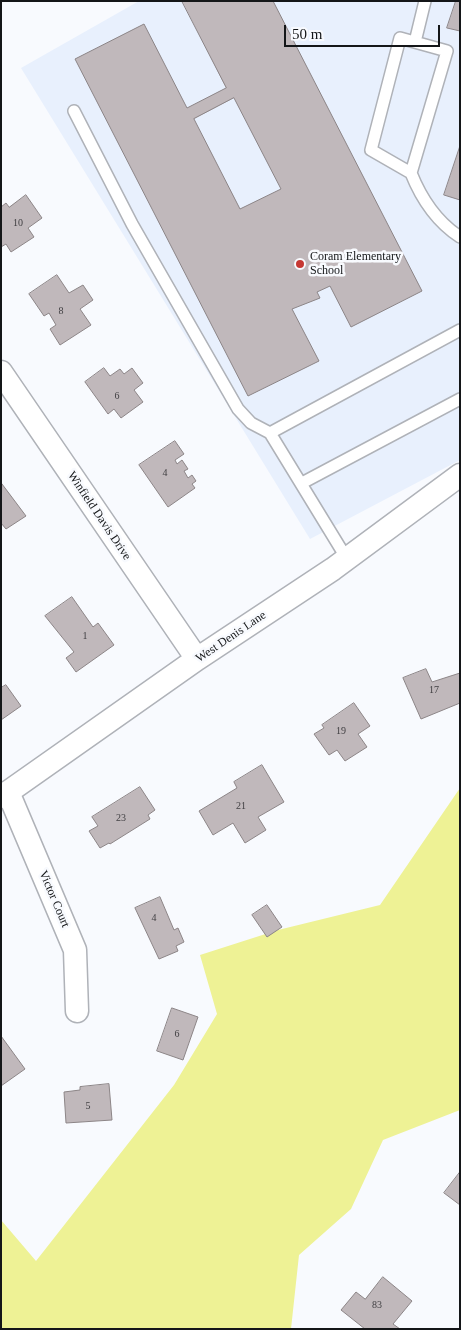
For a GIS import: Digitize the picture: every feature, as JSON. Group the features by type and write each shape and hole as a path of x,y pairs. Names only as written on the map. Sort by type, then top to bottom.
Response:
{"street":[{"name":"Winfield Davis Drive","path":"4,383 197,659"},
{"name":"West Denis Lane","path":"5,795 197,659 347,559 460,476"},
{"name":"Victor Court","path":"5,795 75,950 77,1011"}],"lane":[{"path":"415,42 425,1"},
{"path":"411,172 371,150 400,38 447,51 411,172 418,192 446,228 460,237"},
{"path":"74,111 132,224 238,409 251,423 270,434 302,482 347,559"},
{"path":"270,434 460,330"},
{"path":"302,482 460,399"}],"shaded area":[{"name":"Coram Elementary School","path":"139,1 460,1 460,460 310,539 21,68"}],"green space":[{"path":"460,788 460,1110 383,1140 351,1209 299,1255 291,1329 1,1329 1,1220 36,1261 174,1085 217,1014 200,955 278,930 380,905"}],"building":[{"path":"182,1 273,1 422,291 351,327 330,286 317,292 320,298 292,309 319,361 248,396 75,59 144,24 187,108 226,88","holes":["234,98 281,189 240,209 194,119"]},
{"path":"456,1 460,1 460,31 447,28"},
{"path":"460,146 460,200 444,195"},
{"path":"26,195 42,218 28,228 34,237 11,252 6,244 1,247 1,207 6,203 9,207"},
{"path":"57,275 69,293 83,285 93,300 80,309 91,325 60,345 50,329 56,325 49,313 44,316 29,294"},
{"path":"104,368 110,376 120,369 124,374 132,368 143,383 134,390 143,402 121,418 114,409 108,414 85,382"},
{"path":"175,441 184,454 175,460 177,464 182,460 188,469 184,471 188,478 192,475 196,481 192,484 195,488 168,507 139,465"},
{"path":"2,484 26,516 6,529 1,523"},
{"path":"72,597 93,627 98,623 114,645 76,672 66,658 74,652 45,616"},
{"path":"426,669 432,682 460,673 460,703 421,719 403,678"},
{"path":"6,685 21,706 1,720 1,688"},
{"path":"354,703 370,726 358,734 367,747 345,761 337,750 329,755 314,734 324,728 322,725"},
{"path":"262,765 284,802 258,817 266,830 245,843 233,823 213,835 199,811 237,788 234,782"},
{"path":"140,787 155,810 148,815 150,819 110,844 100,848 89,831 98,826 92,817"},
{"path":"160,897 174,930 178,928 184,942 176,946 178,951 159,959 135,908"},
{"path":"267,905 282,927 267,937 252,915"},
{"path":"172,1008 198,1017 183,1060 157,1051"},
{"path":"1,1036 25,1069 1,1086"},
{"path":"109,1084 112,1120 66,1123 64,1092 80,1090 80,1087"},
{"path":"460,1172 460,1205 444,1193"},
{"path":"383,1277 412,1301 393,1324 400,1329 365,1329 341,1310 356,1292 365,1299"}],"place":[{"name":"Coram Elementary School","path":"300,264"}]}
